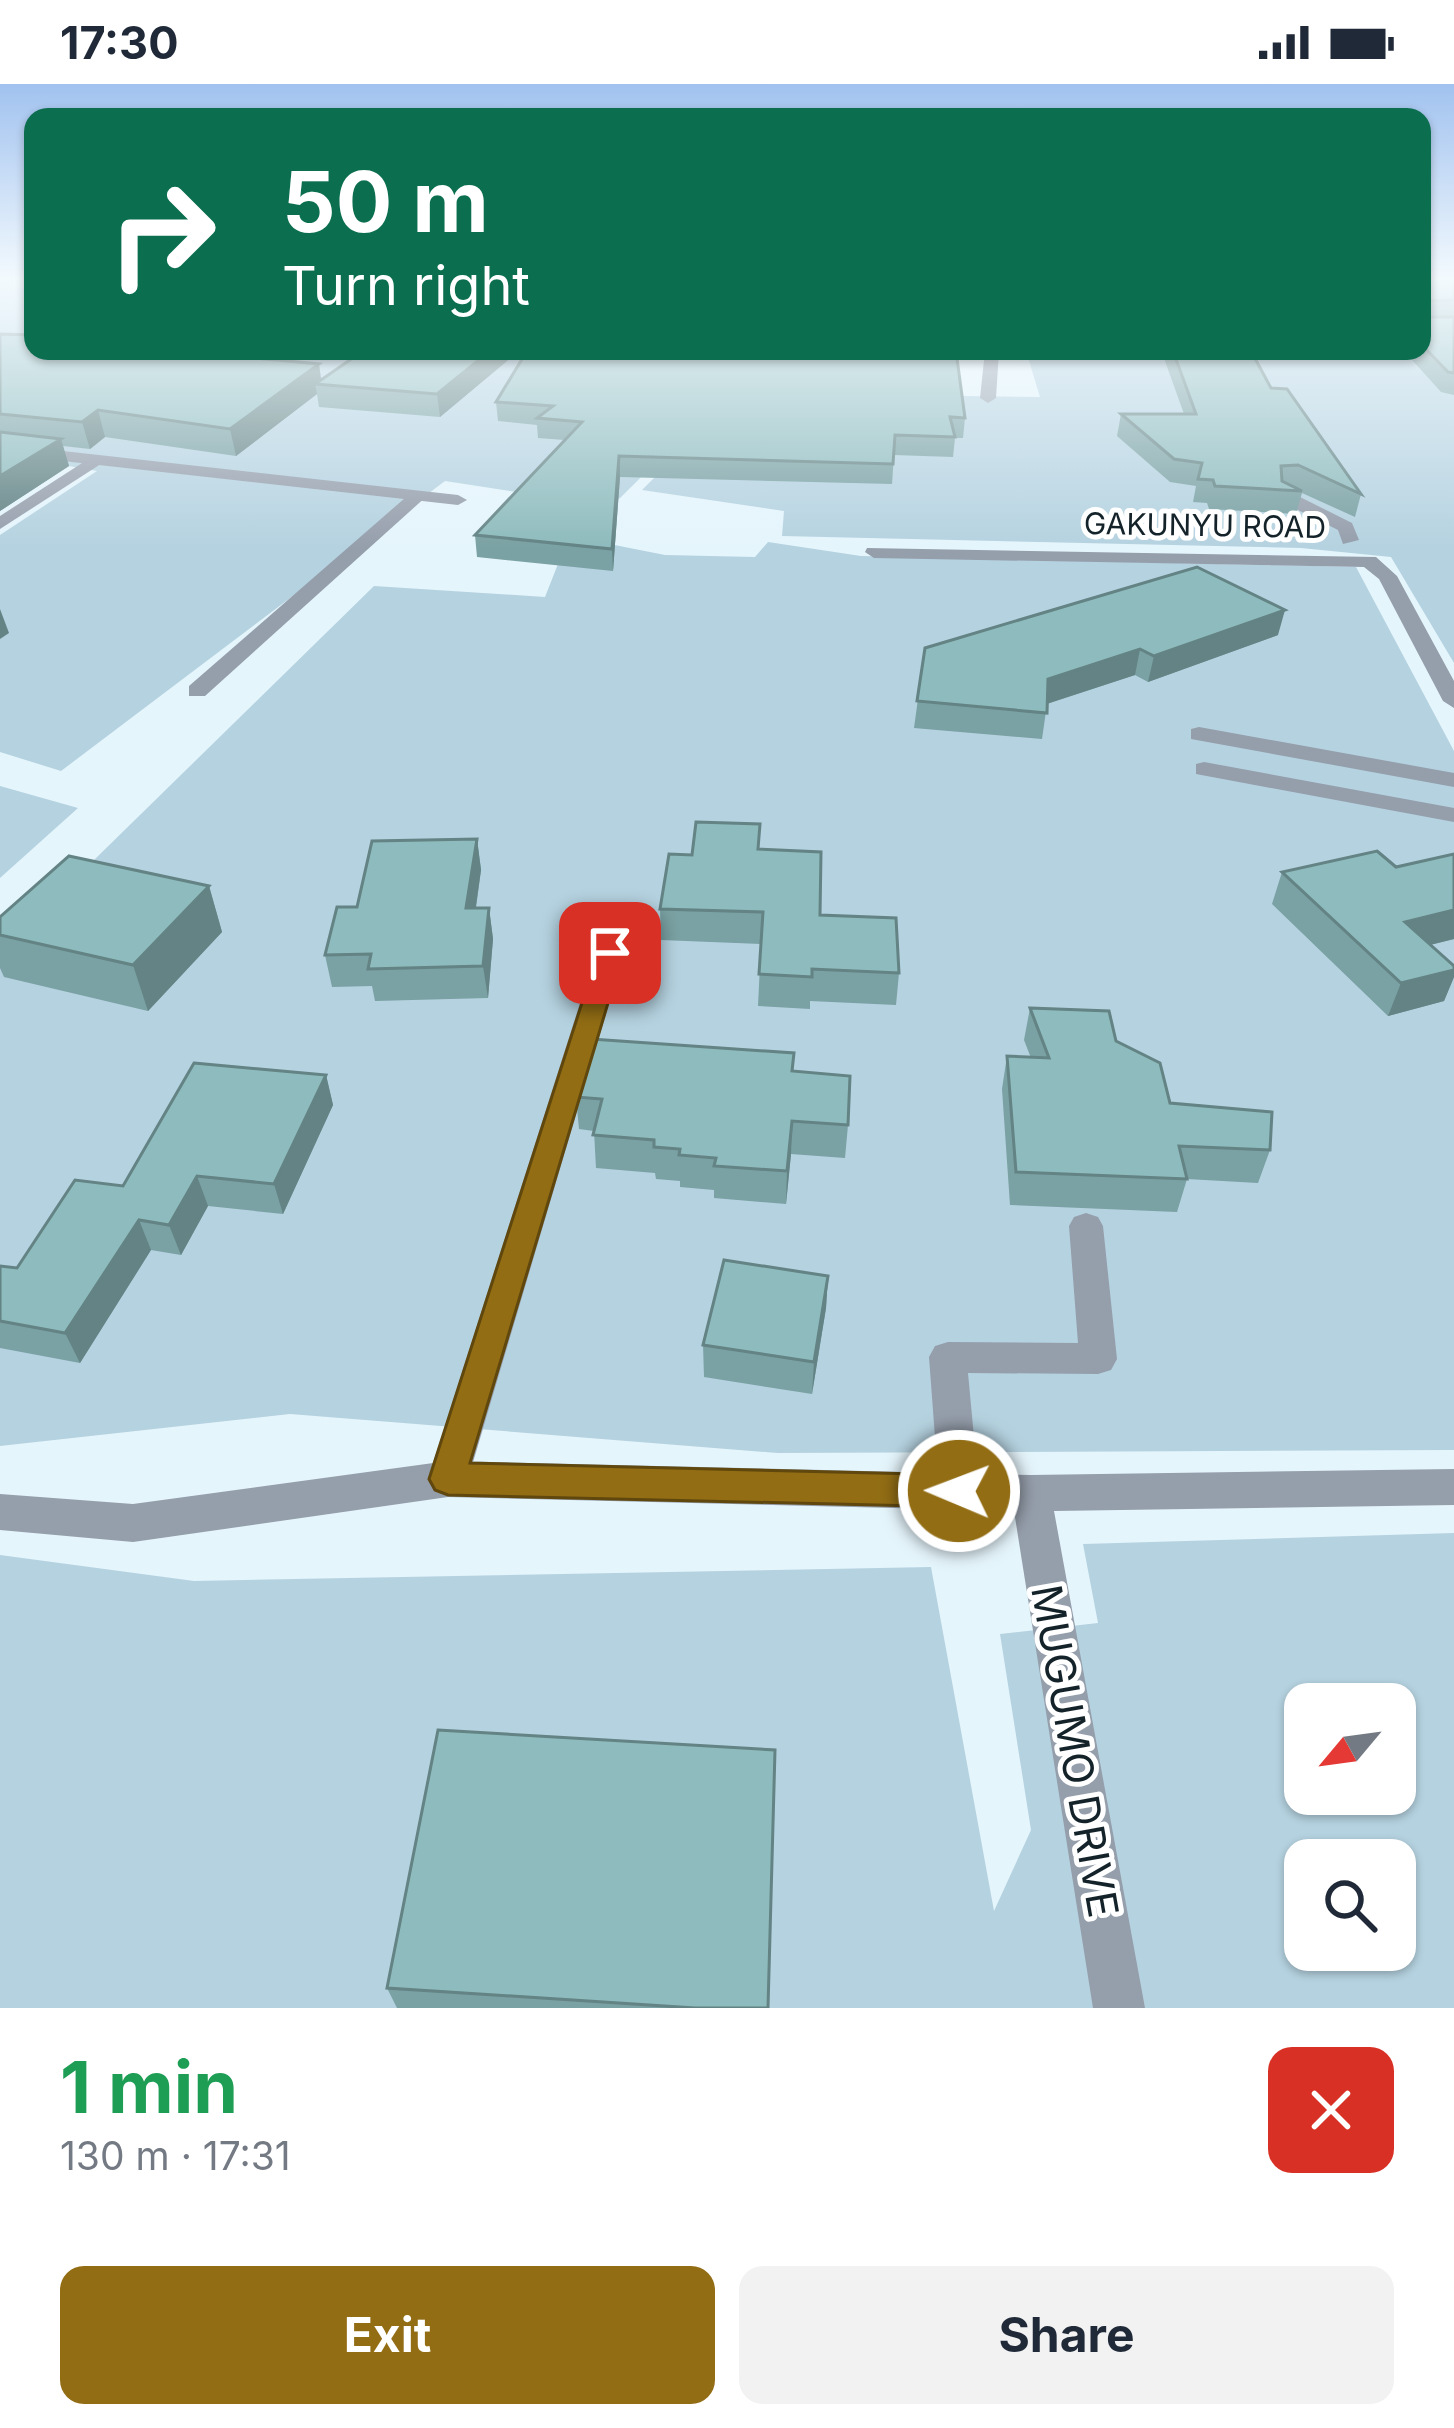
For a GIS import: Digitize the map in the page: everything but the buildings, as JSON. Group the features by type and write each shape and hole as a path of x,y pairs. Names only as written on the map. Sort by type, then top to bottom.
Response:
{"street":[{"path":"988,398 991,368"},
{"path":"0,448 458,500"},
{"path":"0,524 99,460"},
{"path":"197,691 419,495"},
{"path":"1284,496 1346,527 1355,550"},
{"name":"GAKUNYU ROAD","path":"874,552 1355,550 1387,576 1454,700"},
{"path":"1199,734 1454,780"},
{"path":"1204,769 1454,815"},
{"path":"448,1479 610,953"},
{"path":"959,1491 947,1357 1098,1359 1086,1226"},
{"path":"0,1512 133,1523 448,1479 1031,1493 1454,1487"},
{"name":"MUGUMO DRIVE","path":"1031,1493 1119,2008"}],"shaded area":[{"path":"0,368 758,368 620,498 600,505 445,481 61,771 0,752 0,535 97,471 0,454"},
{"path":"1031,368 1454,368 1454,663 1391,557 1301,548 782,536 784,511 642,490 739,393 1040,397"},
{"path":"569,536 665,555 755,557 768,542 861,556 1356,567 1454,751 1454,1450 778,1453 290,1414 0,1446 0,952 374,586 545,597"},
{"path":"0,786 78,808 0,878"},
{"path":"1454,1533 1454,2008 0,2008 0,1555 194,1581 931,1567 994,1911 1031,1830 1000,1634 1098,1623 1083,1544"}],"route":[{"path":"610,953 448,1479 959,1491"}]}
